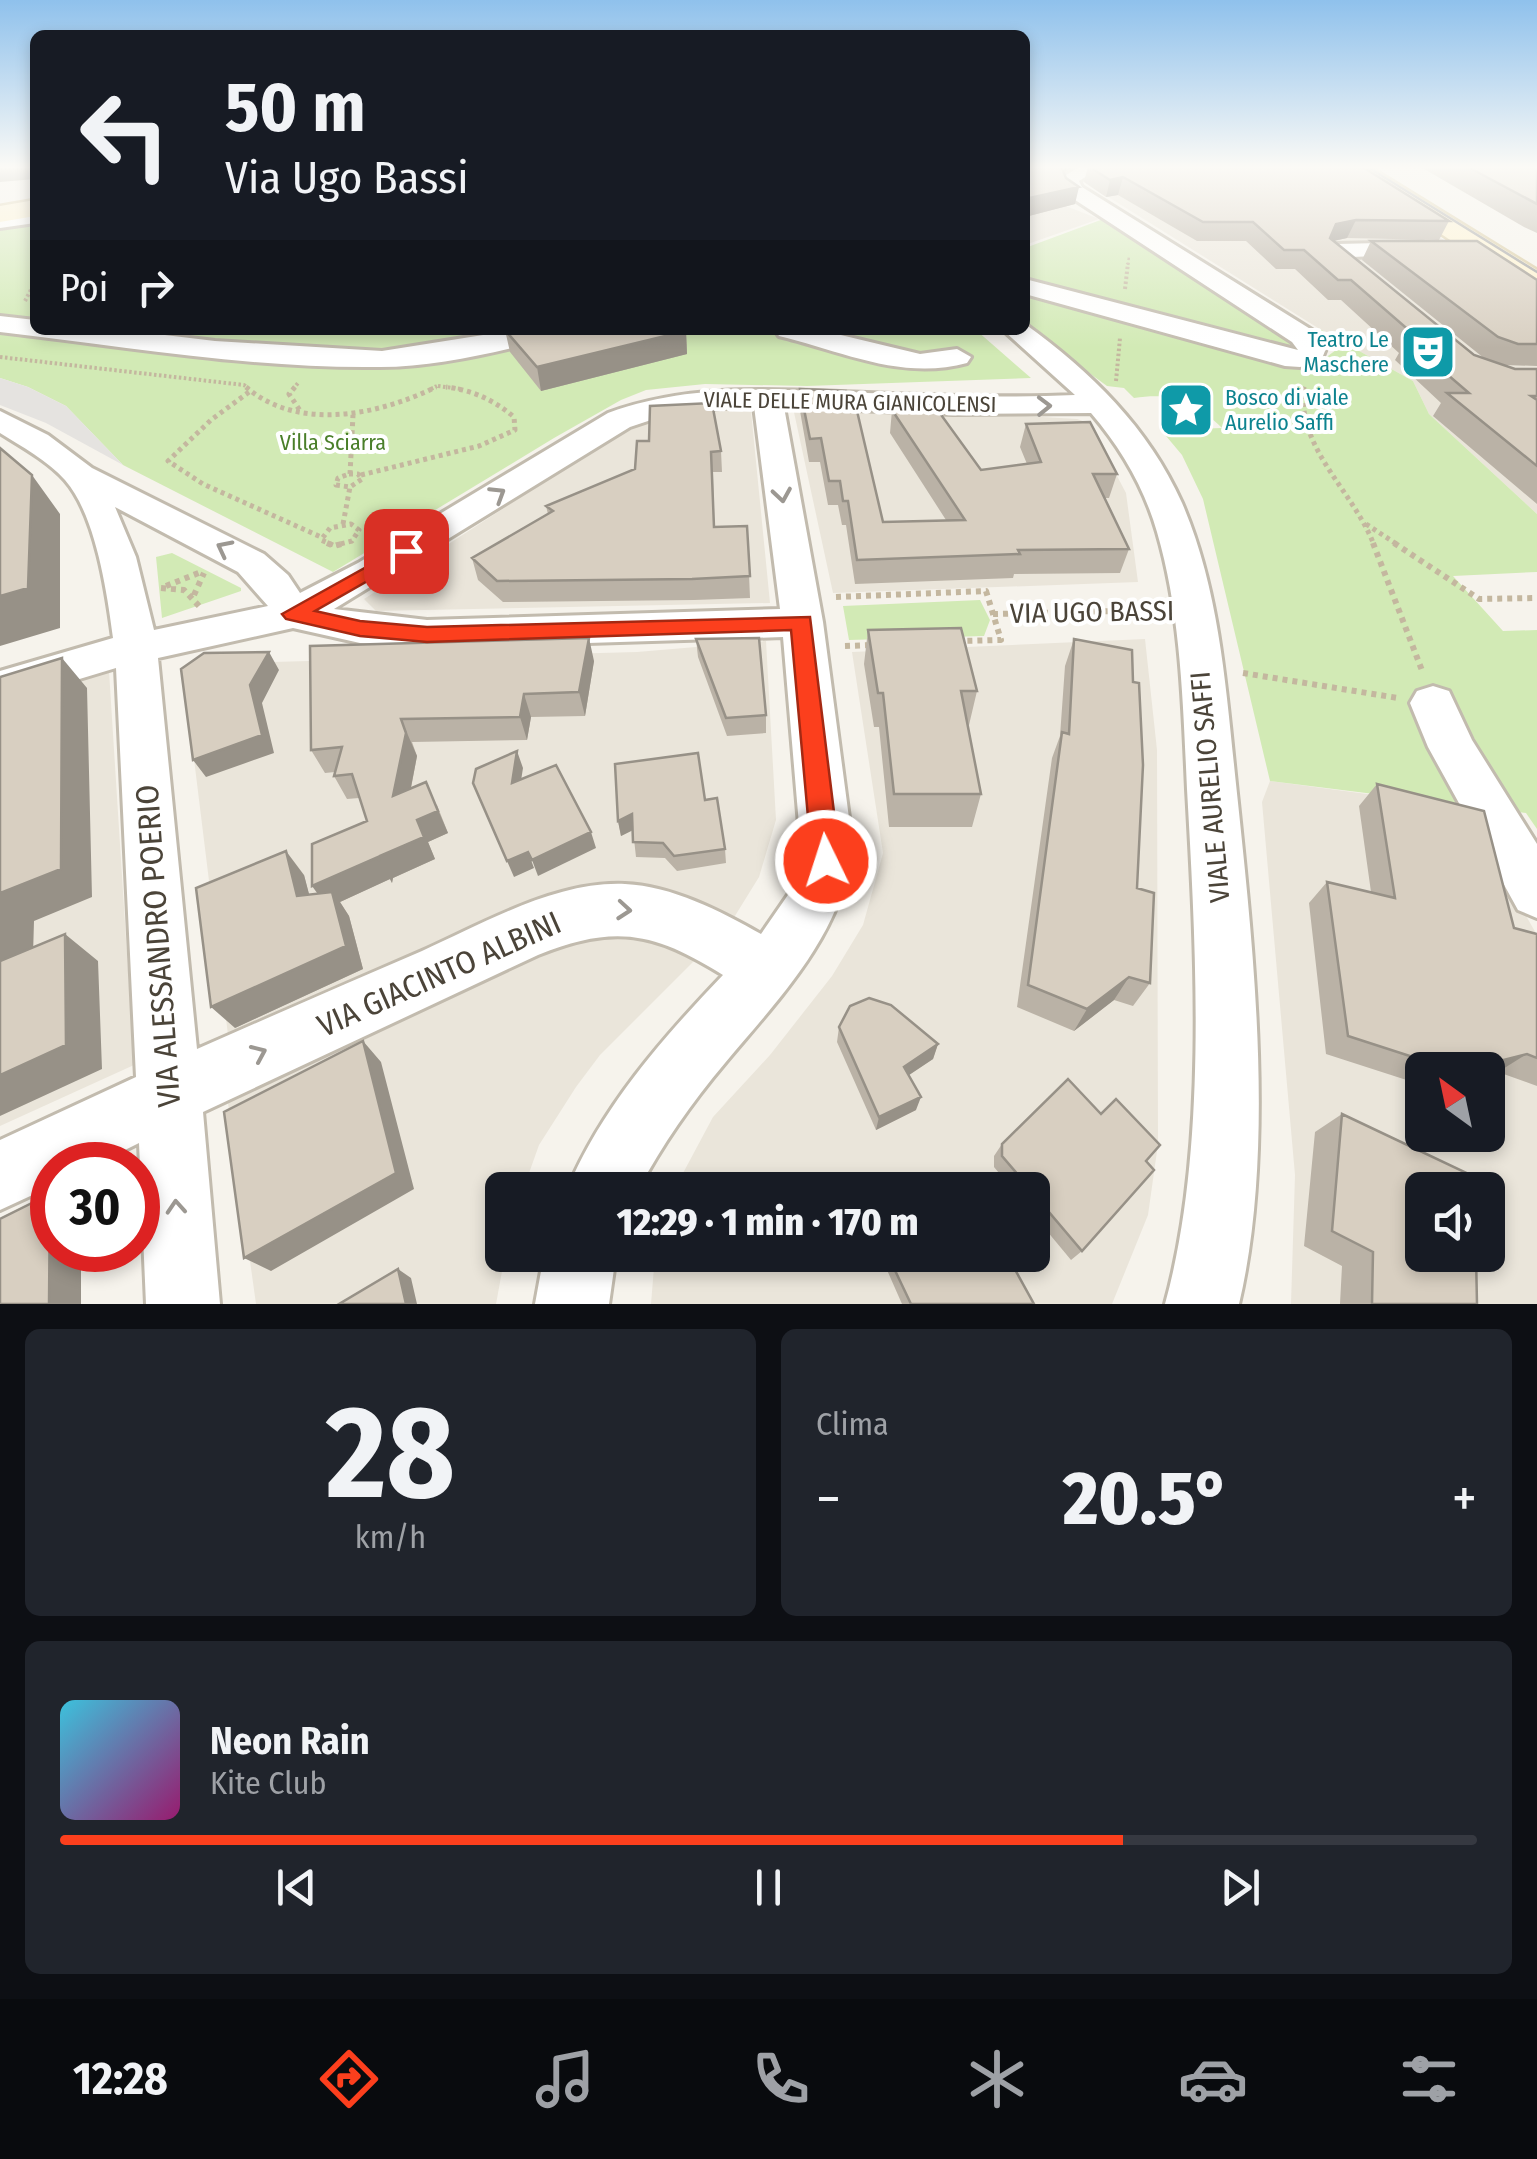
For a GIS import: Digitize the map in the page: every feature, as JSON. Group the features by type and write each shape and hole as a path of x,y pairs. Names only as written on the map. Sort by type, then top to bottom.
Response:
{"main road":[{"path":"1448,227 1537,284"},
{"path":"1487,227 1537,257"}],"street":[{"path":"1030,287 1300,359 1313,351 1308,340 1130,227"},
{"path":"1388,299 1336,252 1481,248"},
{"path":"0,324 30,327"},
{"path":"99,335 215,348 382,358 424,355 526,335"},
{"path":"283,335 304,346 308,354"},
{"path":"808,335 913,362 944,364 957,357"},
{"name":"VIALE AURELIO SAFFI","path":"1023,335 1075,375 1110,383 1163,500 1179,548 1199,667 1221,911 1226,1159 1218,1238 1202,1304"},
{"name":"VIALE DELLE MURA GIANICOLENSI","path":"293,614 372,572 619,420 650,408 686,400 768,399 998,406 1110,383"},
{"path":"611,1172 629,1138 664,1090 766,969 805,916 820,886 826,861 814,622 768,399"},
{"path":"0,420 80,475 251,563 274,584 293,614"},
{"name":"VIA ALESSANDRO POERIO","path":"80,475 97,502 116,548 135,648 170,1094 182,1304"},
{"path":"0,686 135,648 293,614 360,629 427,634 814,622"},
{"path":"1434,703 1452,746 1537,894"},
{"name":"VIA GIACINTO ALBINI","path":"0,1176 518,936 594,910 622,908 676,922 722,942 766,969"},
{"path":"572,1304 577,1272"}],"path":[{"path":"1123,305 1129,253"},
{"path":"1110,383 1120,342"},
{"path":"0,357 244,385 259,399 301,412 353,415 437,386 450,386 504,407 514,417 515,430 497,442 393,464 361,475 350,474 336,483 350,487 361,482 361,475"},
{"path":"1199,667 1434,703 1366,524 1306,432 1301,409 1304,388 1300,359"},
{"path":"249,392 168,460 203,484 321,537 324,543 334,546 352,541 359,534 358,527 343,524 330,528 321,537"},
{"path":"350,474 353,415"},
{"path":"343,524 350,487"},
{"path":"1366,524 1479,599 1537,598"},
{"path":"206,570 159,588 177,588 194,595 206,633"},
{"name":"VIA UGO BASSI","path":"814,622 986,592 1001,640 942,642"},
{"name":"VIA UGO BASSI","path":"993,614 1190,609"},
{"path":"814,622 883,644"}],"shaded area":[{"path":"1030,227 1077,227 1030,243"},
{"path":"1156,227 1424,227 1537,302 1537,514 1429,414 1413,381 1318,328"},
{"path":"0,378 66,406 123,465 46,423 0,405"},
{"path":"750,401 770,603 376,611 364,599 607,441 651,417"},
{"path":"792,403 1077,419 1089,423 1126,493 1138,582 833,593"},
{"path":"1145,639 1157,750 1158,1144 1148,1215 1112,1304 651,1304 654,1272 1050,1272 1050,1172 684,1172 713,1117 770,1055 832,976 863,925 883,853 852,652"},
{"path":"766,641 776,820 759,877 730,924 693,904 229,1043 184,678 202,664 637,652"},
{"path":"109,671 134,1065 0,1126 0,706"},
{"path":"1270,781 1464,807 1537,935 1537,1304 1291,1304 1295,1175 1262,802"},
{"path":"624,930 700,955 600,1055 539,1145 529,1172 485,1172 485,1272 502,1272 496,1304 256,1304 228,1103 586,933"}],"green space":[{"name":"Villa Sciarra","path":"0,227 30,227 30,335 982,335 1031,378 807,386 705,384 646,390 554,438 333,572 123,465 66,406 0,378"},
{"path":"1082,227 1119,227 1297,344 1299,349 1293,352 1030,281 1030,246"},
{"path":"1030,294 1297,367 1313,367 1336,350 1306,330 1318,328 1413,381 1429,414 1537,514 1537,572 1453,576 1503,631 1537,630 1537,829 1526,813 1270,781 1203,499 1182,455 1161,430 1222,428 1193,405 1160,396 1134,398 1124,388 1107,386 1030,330"},
{"path":"172,553 241,591 162,618 156,557"},
{"path":"980,600 990,620 984,636 849,640 843,606"}],"building":[{"path":"1258,227 1335,227 1330,238 1474,355 1515,369 1537,369 1537,396 1531,396 1537,400 1537,466 1447,393 1469,393 1406,339 1419,339 1351,280 1338,280 1304,250 1284,250"},
{"path":"1371,241 1477,241 1537,280 1537,344 1518,344 1498,337"},
{"path":"509,335 669,335 537,367"},
{"path":"800,389 846,391 852,411 857,411 883,522 965,520 892,410 934,405 981,470 1041,462 1026,424 1090,422 1117,474 1093,474 1129,549 1018,550 1020,554 857,560 848,501 843,501 840,481 829,481 821,438 810,439"},
{"path":"712,403 721,451 711,452 714,527 747,526 750,576 497,581 472,558 553,511 546,506 635,469 637,441 649,441 650,406"},
{"path":"0,448 32,475 28,588 0,596"},
{"path":"961,628 977,691 961,691 981,794 894,794 883,693 878,693 868,630"},
{"path":"589,638 579,692 524,694 520,717 401,719 406,733 393,796 426,782 438,811 417,820 424,837 380,856 379,861 378,857 312,886 312,844 367,821 352,774 334,776 342,747 311,750 310,646"},
{"path":"759,638 766,715 726,718 696,639"},
{"path":"1074,639 1132,650 1133,682 1139,683 1143,765 1137,888 1154,893 1150,983 1129,977 1087,1009 1028,985 1062,732 1069,734"},
{"path":"269,652 250,685 262,735 193,760 181,669 204,653"},
{"path":"62,658 61,869 0,893 0,677"},
{"path":"517,751 512,783 556,765 591,832 532,860 528,852 507,861 473,783 476,769"},
{"path":"698,753 705,800 717,798 725,849 674,856 663,843 633,842 632,814 618,821 615,764"},
{"path":"1377,784 1484,811 1514,928 1537,934 1537,1058 1527,1054 1505,1060 1505,1052 1405,1054 1348,1036 1327,882 1395,898"},
{"path":"286,851 297,896 332,892 346,946 211,1007 196,888"},
{"path":"65,934 66,1045 0,1075 0,961"},
{"path":"869,998 891,1005 938,1044 904,1067 921,1097 879,1117 839,1027 850,1006"},
{"path":"363,1041 396,1173 244,1258 224,1112"},
{"path":"1068,1079 1101,1114 1116,1099 1160,1145 1146,1161 1154,1170 1082,1251 1050,1213 1050,1172 1016,1172 1002,1156 1002,1144"},
{"path":"1342,1114 1405,1144 1405,1152 1422,1152 1465,1172 1405,1172 1405,1272 1476,1272 1477,1304 1372,1304 1373,1252 1332,1231"},
{"path":"30,1204 30,1272 49,1272 49,1304 0,1304 0,1219"},
{"path":"398,1269 406,1304 339,1304"},
{"path":"896,1272 1016,1272 1034,1304 911,1304"}],"tram line":[{"path":"1464,227 1537,272"}],"place":[{"name":"Teatro Le Maschere","path":"1428,352"},
{"name":"Bosco di viale Aurelio Saffi","path":"1186,410"}],"route":[{"path":"406,551 293,614 360,629 427,634 802,622 826,861"}]}
